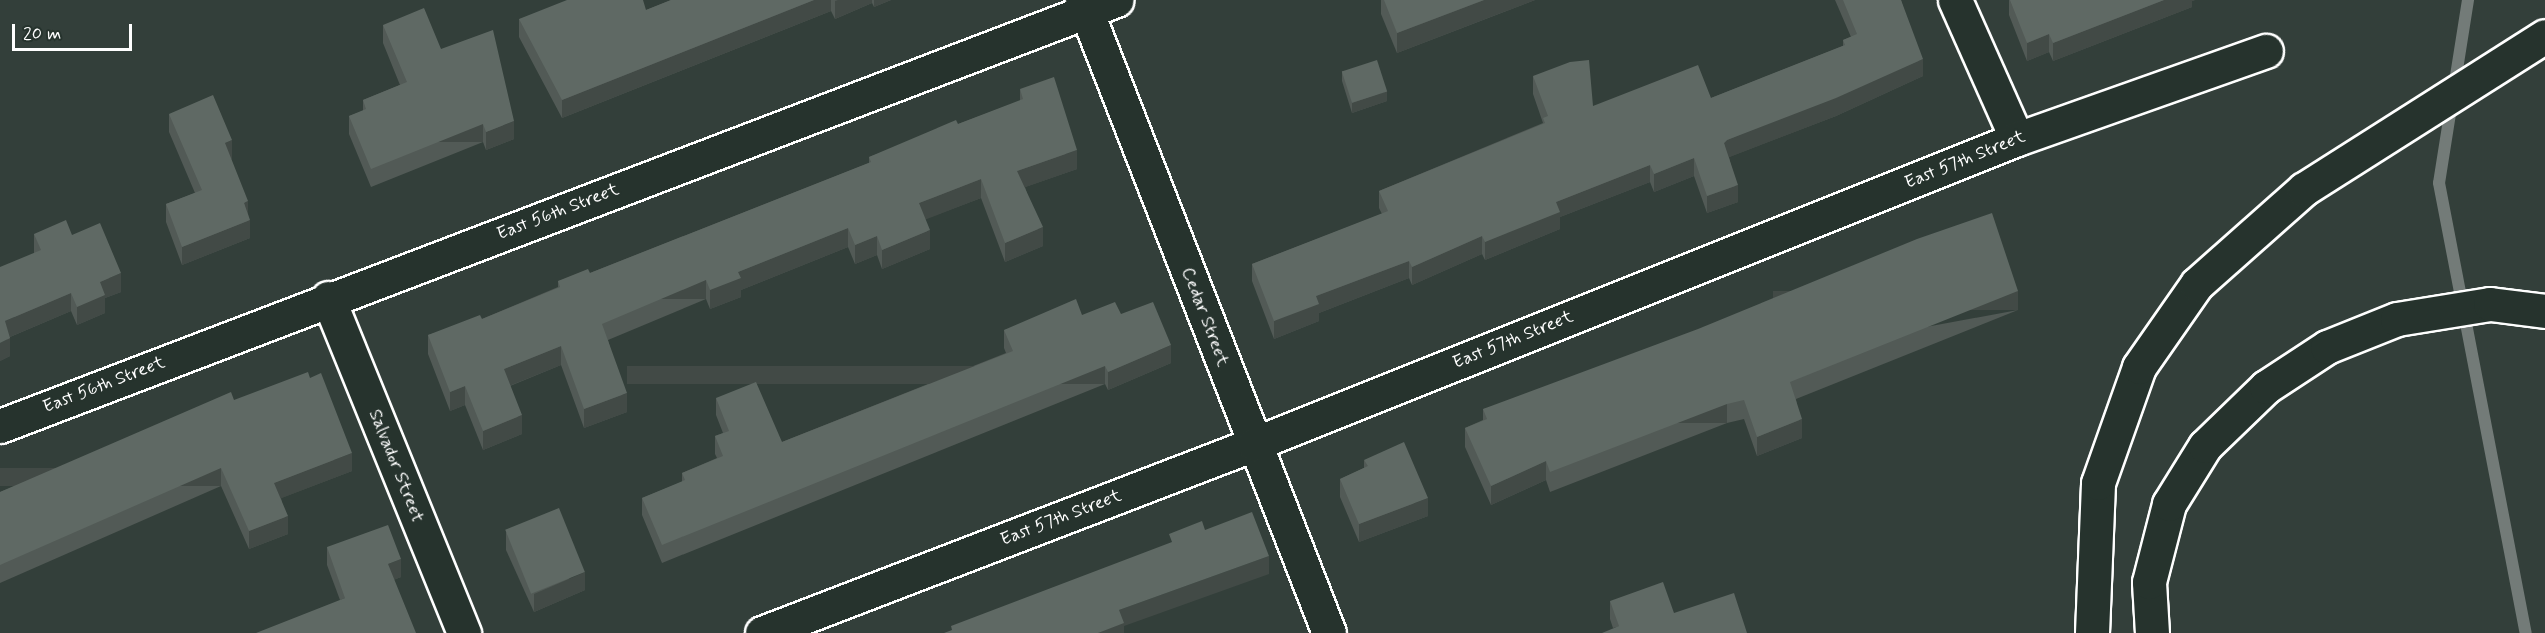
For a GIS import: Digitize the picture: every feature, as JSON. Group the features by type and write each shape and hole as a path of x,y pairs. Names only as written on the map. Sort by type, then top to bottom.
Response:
{"main road":[{"path":"1955,0 2017,139"},
{"name":"East 56th Street","path":"0,426 1095,4"},
{"name":"Cedar Street","path":"1095,4 1254,444 1329,633"},
{"path":"2092,633 2098,483 2139,367 2197,284 2304,189 2545,36"},
{"name":"East 57th Street","path":"762,633 1254,444 2017,139 2266,51"},
{"name":"Salvador Street","path":"328,298 464,633"},
{"path":"2152,633 2149,582 2169,504 2205,446 2266,387 2327,346 2397,319 2490,304 2545,312"}],"building":[{"path":"567,0 643,0 646,10 671,0 814,0 562,100 519,19"},
{"path":"1384,0 1484,0 1397,33"},
{"path":"1843,0 1901,0 1923,59 1836,98 1727,140 1724,143 1738,185 1707,196 1694,158 1654,174 1650,165 1556,202 1560,212 1485,242 1482,236 1412,267 1409,261 1316,296 1319,304 1274,321 1252,264 1388,211 1379,191 1545,123 1543,118 1548,116 1533,76 1570,62 1589,60 1593,106 1698,65 1711,98 1845,45 1843,40 1857,34"},
{"path":"2010,0 2164,0 2053,43 2049,34 2027,43"},
{"path":"424,8 441,49 493,30 514,121 486,132 483,124 371,169 349,116 366,109 363,100 407,82 383,25"},
{"path":"1377,60 1387,91 1352,103 1342,71"},
{"path":"1054,77 1077,150 1017,171 1043,227 1005,243 981,179 919,203 930,230 882,250 877,236 855,245 848,228 738,272 741,278 710,290 706,280 602,324 627,393 584,409 561,346 504,369 522,415 483,431 465,386 450,392 428,335 480,315 482,319 560,287 558,281 588,269 590,273 871,162 869,157 956,120 958,124 1023,99 1020,89"},
{"path":"213,95 232,140 225,143 248,201 244,203 250,220 182,247 166,204 202,190 169,114"},
{"path":"1992,213 2018,291 1790,382 1802,419 1757,437 1744,400 1727,404 1550,472 1546,461 1491,486 1465,428 1487,419 1483,409 1698,329 1917,239"},
{"path":"66,220 72,235 100,223 121,273 100,282 105,295 77,307 71,293 5,321 10,338 0,343 0,267 41,250 34,234"},
{"path":"1076,299 1082,315 1115,302 1121,314 1153,302 1171,345 1108,372 1105,366 662,545 642,498 685,480 682,473 723,456 715,436 729,431 716,398 756,382 782,442 1013,351 1004,330"},
{"path":"308,372 310,378 321,373 352,453 274,483 288,516 249,531 221,468 0,565 0,492 231,392 234,400"},
{"path":"1404,442 1428,498 1359,524 1340,479 1368,466 1364,460"},
{"path":"559,508 585,572 531,594 505,530"},
{"path":"1252,512 1269,556 1119,610 1124,623 1098,633 944,633 952,630 951,626 1172,542 1169,534 1202,521 1205,530"},
{"path":"388,525 401,559 388,564 416,633 256,633 345,598 327,547"},
{"path":"1663,582 1674,613 1734,593 1747,633 1602,633 1619,626 1610,601"}],"waterway":[{"path":"2468,0 2439,183 2526,633"}]}
